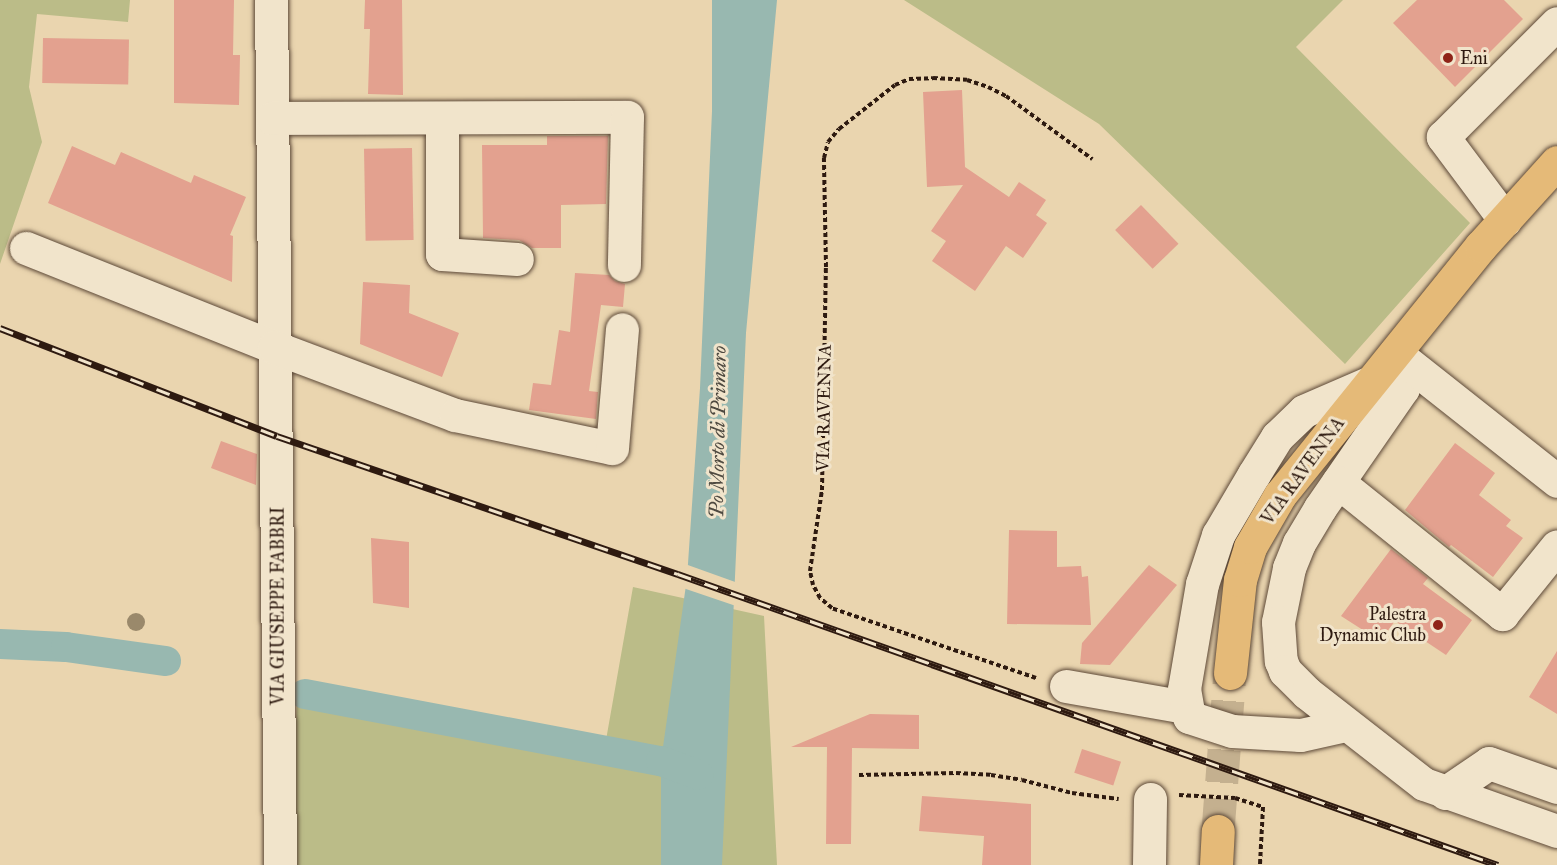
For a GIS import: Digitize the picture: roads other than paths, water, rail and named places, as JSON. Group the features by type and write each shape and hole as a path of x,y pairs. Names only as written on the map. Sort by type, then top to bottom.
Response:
{"main road":[{"name":"VIA RAVENNA","path":"1230,673 1240,580 1250,547 1280,495 1371,382 1399,356 1505,220 1557,162"},
{"path":"1216,865 1218,831"}],"street":[{"name":"VIA GIUSEPPE FABBRI","path":"271,0 274,347 278,436 280,865"},
{"path":"1505,220 1443,137 1557,23"},
{"path":"272,118 627,117 624,265"},
{"path":"442,118 442,254 517,259"},
{"path":"26,248 274,347 455,415 612,448 622,329"},
{"path":"1399,356 1557,481"},
{"path":"1399,356 1408,368 1397,399 1338,482 1299,543 1283,588 1278,638 1285,671 1346,724 1424,784 1445,792 1548,827 1555,786 1489,763 1445,792"},
{"name":"VIA RAVENNA","path":"1192,714 1184,689 1202,584 1218,535 1277,437 1304,411 1371,382"},
{"name":"VIA RAVENNA","path":"1338,482 1502,614 1557,546"},
{"path":"1066,686 1192,714 1232,731 1300,735 1346,724"},
{"path":"1149,865 1150,800"}],"water":[{"name":"Po Morto di Primaro","path":"712,0 777,0 746,333 722,865 661,865 661,761 687,578 700,388 712,111"}],"waterway":[{"path":"0,644 66,647 166,661"},
{"path":"305,694 661,761 699,775"}],"tunnel":[{"path":"1218,831 1230,673"}],"railway":[{"path":"0,328 277,436 678,574 1498,865"}],"place":[{"name":"Eni","path":"1448,58"},
{"name":"Palestra Dynamic Club","path":"1438,625"}]}
